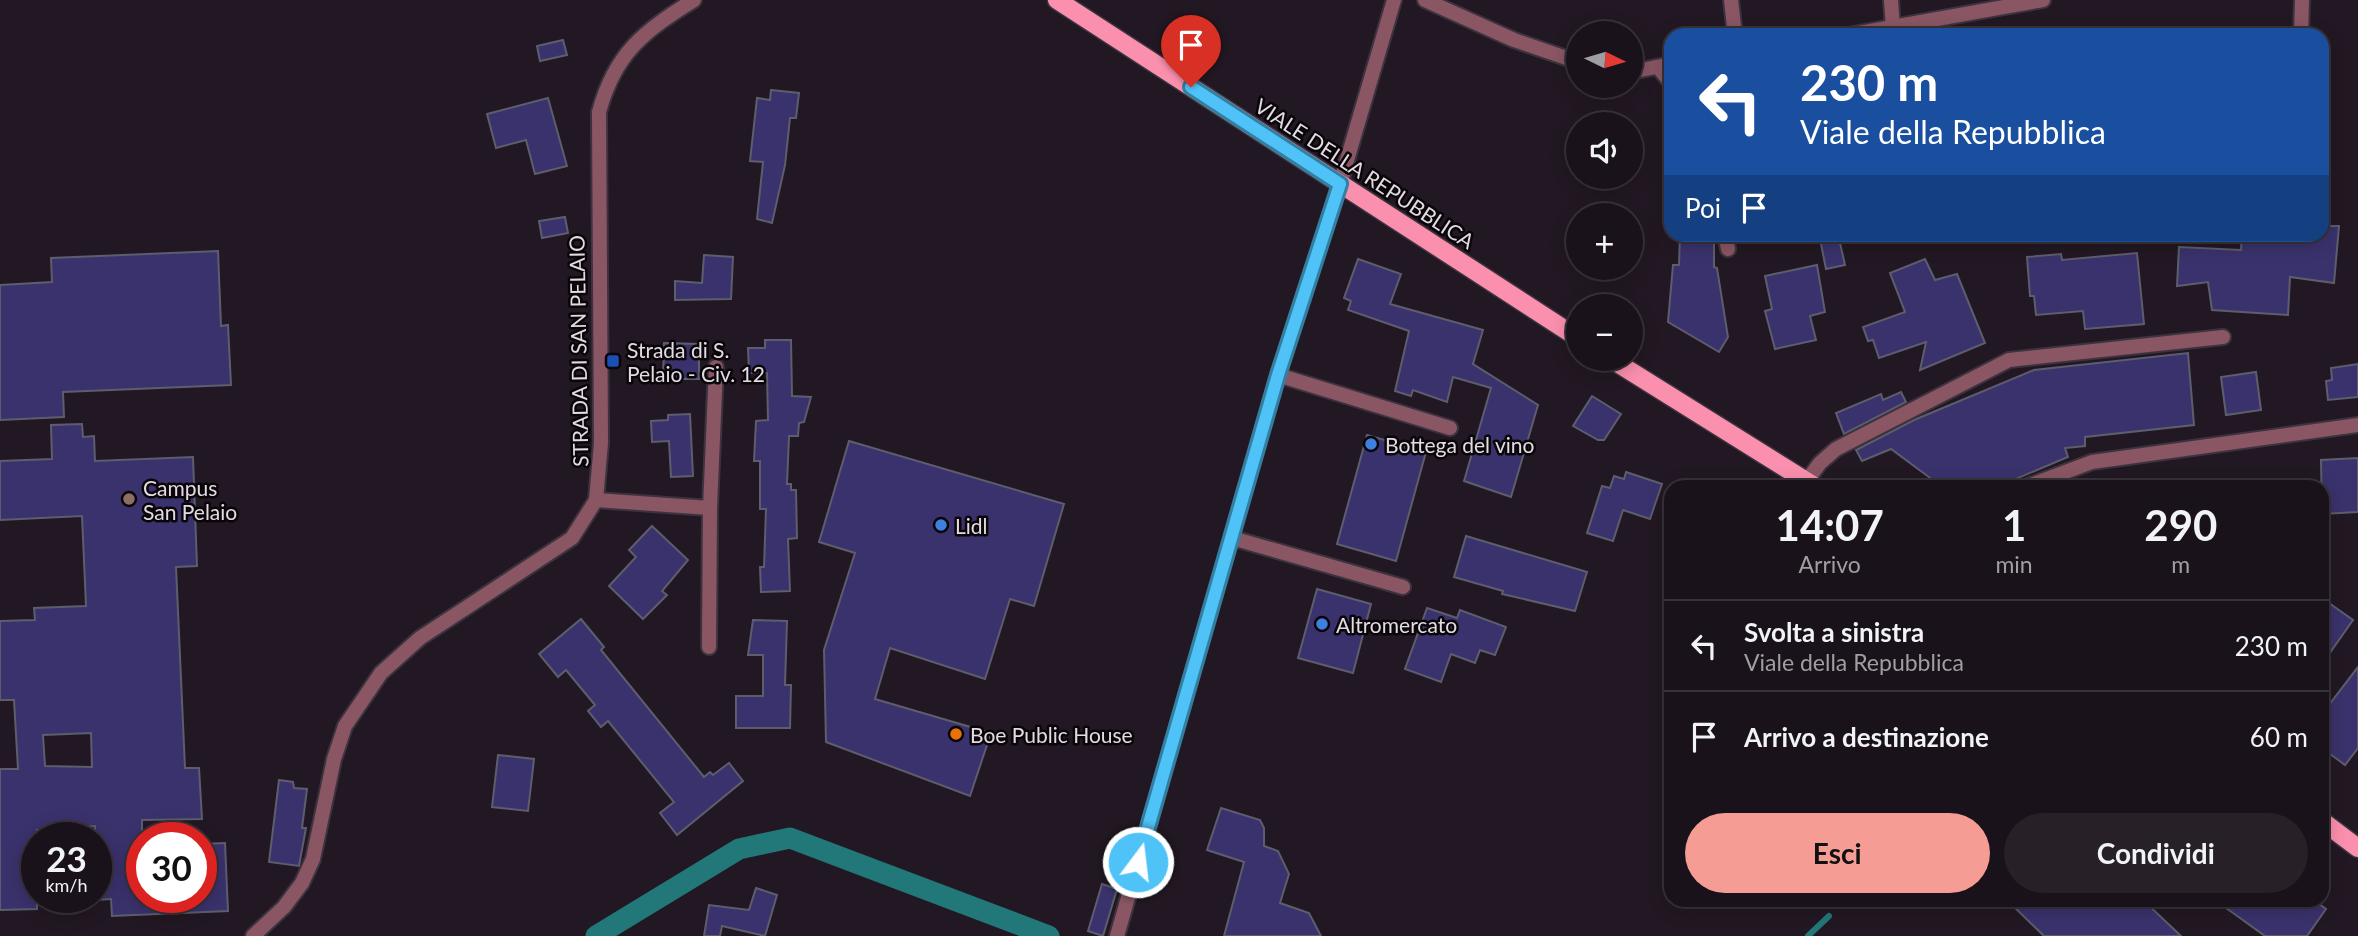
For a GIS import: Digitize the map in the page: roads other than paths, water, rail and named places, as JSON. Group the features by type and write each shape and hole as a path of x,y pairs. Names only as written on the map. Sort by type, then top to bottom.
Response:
{"main road":[{"name":"VIALE DELLA REPUBBLICA","path":"1057,0 1566,330"},
{"path":"1630,371 1804,480"},
{"path":"2329,826 2358,848"}],"street":[{"name":"STRADA DI SAN PELAIO","path":"253,936 284,906 302,883 313,859 334,758 345,726 381,673 420,638 572,538 596,500 601,443 598,112 615,68 636,41 656,24 694,0"},
{"path":"1117,936 1278,375 1340,184 1394,0"},
{"path":"1425,0 1514,40 1566,58"},
{"path":"1731,0 1733,28"},
{"path":"1891,0 1893,28"},
{"path":"1898,28 2043,0"},
{"path":"2301,28 2302,0"},
{"path":"1643,70 1664,65"},
{"path":"1812,480 1820,463 1836,449 2009,360 2223,337"},
{"path":"709,647 710,508 716,367"},
{"path":"1278,375 1450,428"},
{"path":"2044,480 2092,462 2358,425"},
{"path":"596,500 710,508"},
{"path":"1232,538 1403,587"}],"waterway":[{"path":"596,936 739,849 790,838 1049,936"},
{"path":"1808,936 1829,916"}],"place":[{"name":"Strada di S. Pelaio - Civ. 12","path":"613,361"},
{"name":"Bottega del vino","path":"1371,444"},
{"name":"Campus San Pelaio","path":"129,499"},
{"name":"Lidl","path":"941,525"},
{"name":"Altromercato","path":"1322,624"},
{"name":"Boe Public House","path":"956,734"}]}
